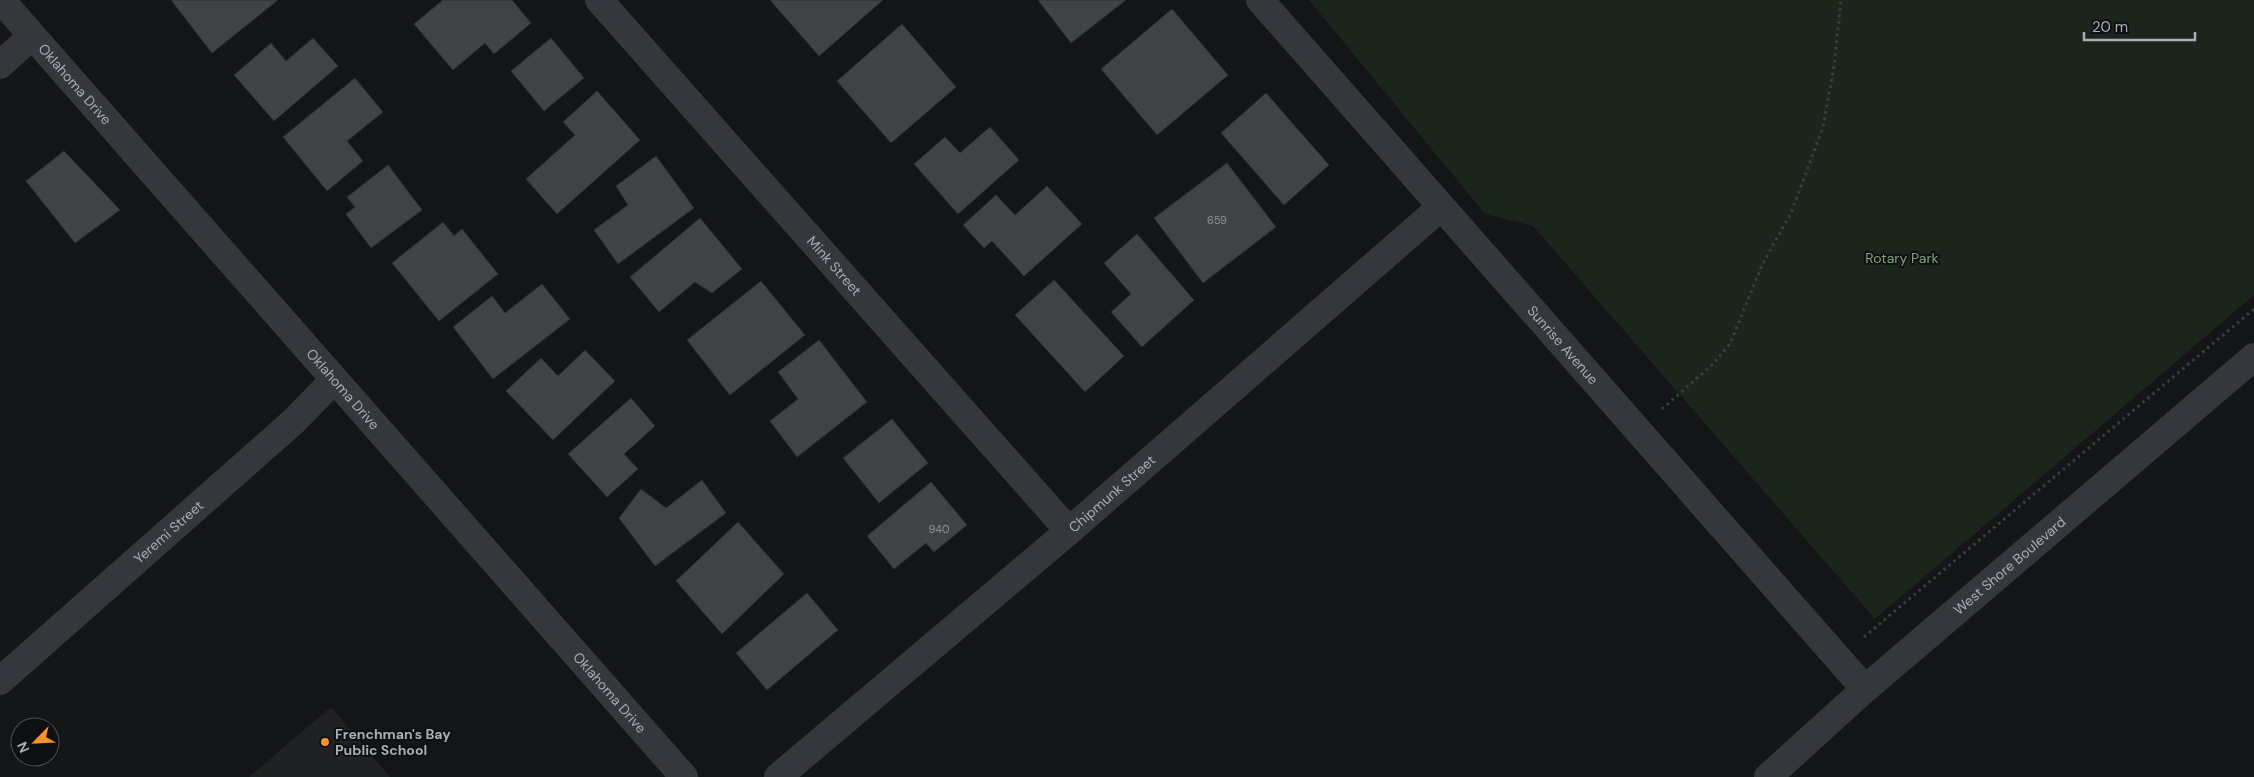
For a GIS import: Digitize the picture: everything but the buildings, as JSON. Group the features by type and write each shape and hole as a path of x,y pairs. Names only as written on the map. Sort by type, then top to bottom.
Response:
{"street":[{"name":"Oklahoma Drive","path":"1,0 684,777"},
{"name":"Mink Street","path":"599,0 1069,531"},
{"name":"Sunrise Avenue","path":"1260,0 1865,689"},
{"path":"0,65 32,36"},
{"name":"Chipmunk Street","path":"778,777 1069,531 1441,207"},
{"name":"West Shore Boulevard","path":"1768,777 1865,689 2254,357"},
{"name":"Yeremi Street","path":"0,681 294,421 334,380"}],"path":[{"path":"1638,431 1713,364 1730,344 1762,265 1791,213 1823,127 1834,66 1841,0"},
{"path":"1838,658 2254,309"}],"shaded area":[{"name":"Frenchman's Bay Public School","path":"331,707 390,777 249,777"}],"green space":[{"name":"Rotary Park","path":"1309,0 2254,0 2254,295 1875,619 1533,226 1485,214"}],"place":[{"name":"Frenchman's Bay Public School","path":"325,742"}]}
